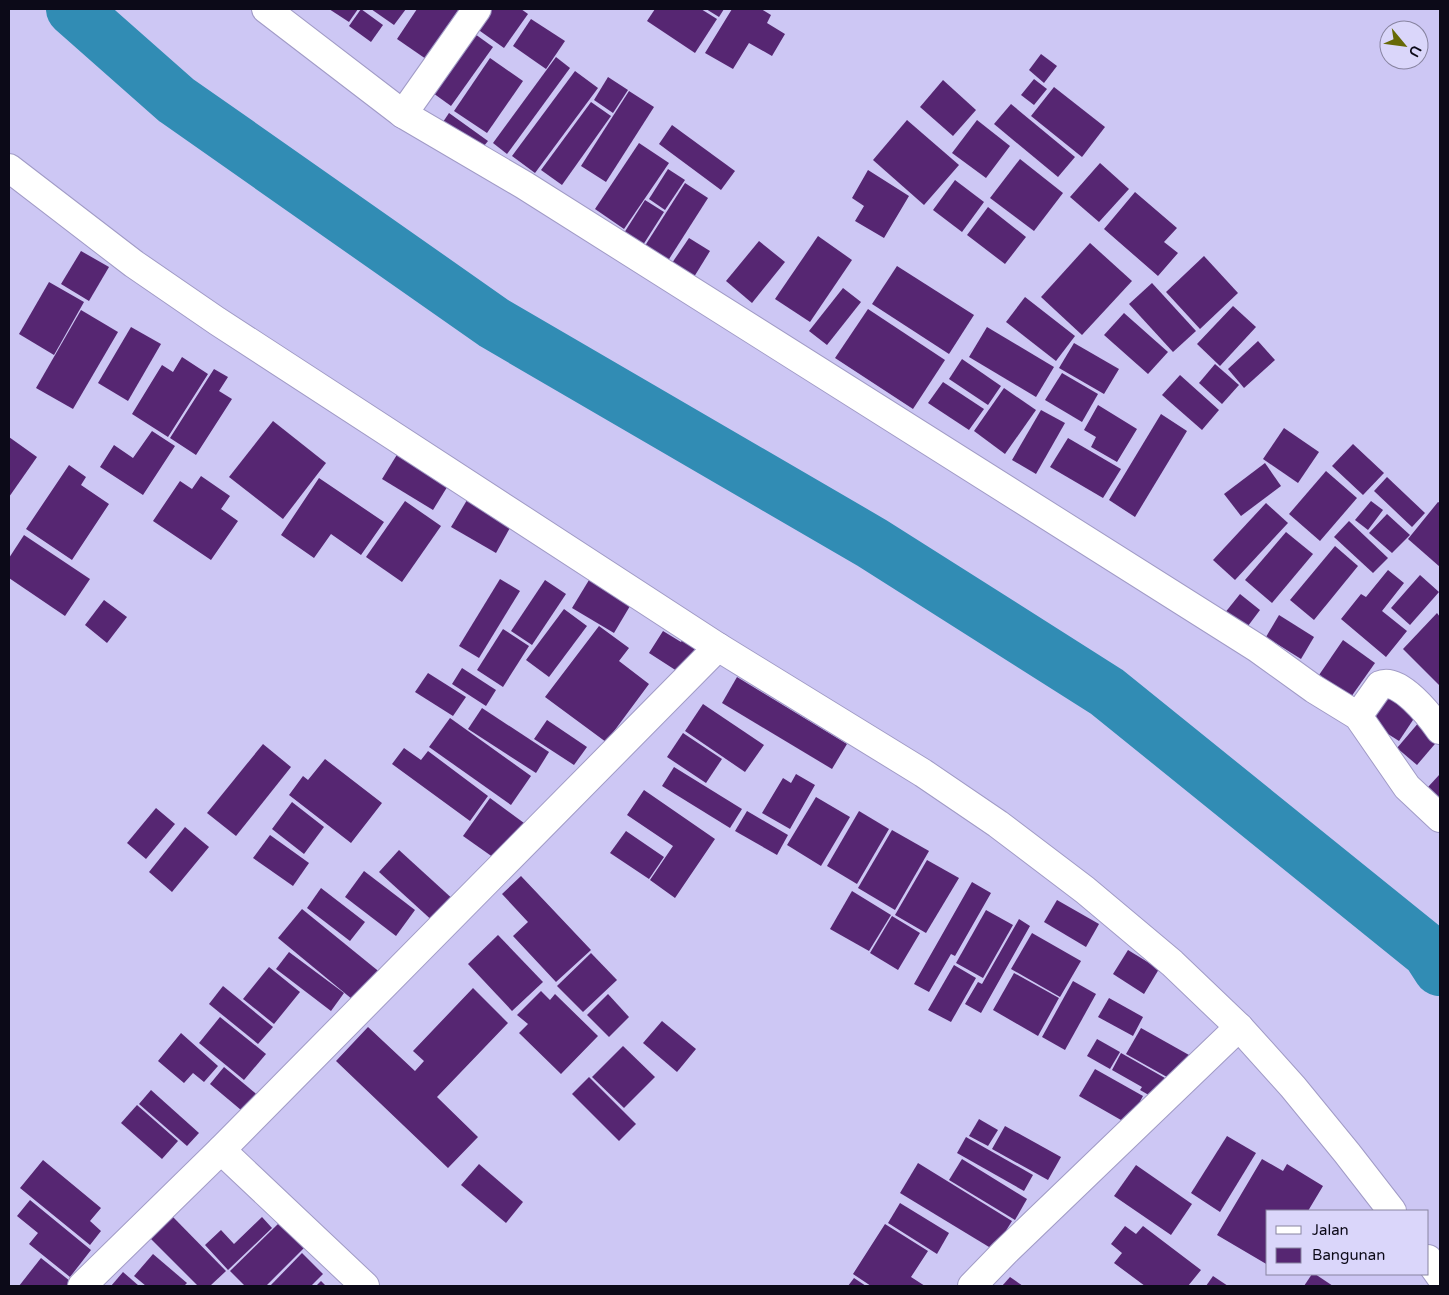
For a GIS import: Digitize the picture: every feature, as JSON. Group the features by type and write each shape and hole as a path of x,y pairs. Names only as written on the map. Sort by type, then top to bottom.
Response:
{"street":[{"path":"266,9 403,114 532,190 1248,643 1314,689 1358,716 1407,787 1440,818"},
{"path":"403,114 477,9"},
{"path":"9,168 134,264 216,321 718,647 923,774 998,824 1085,890 1165,957 1239,1028 1293,1087 1391,1210"},
{"path":"82,1286 220,1150 718,647"},
{"path":"1358,716 1380,685 1386,682 1394,684 1415,700 1440,730"},
{"path":"972,1286 1005,1252 1239,1028"},
{"path":"220,1150 365,1286"},
{"path":"1429,1260 1440,1276"}],"building":[{"path":"329,9 358,9 349,22"},
{"path":"361,9 383,25 371,42 349,26"},
{"path":"371,9 406,9 394,25"},
{"path":"417,9 459,9 426,59 397,39"},
{"path":"485,9 521,9 528,14 504,48 473,26"},
{"path":"655,9 701,9 717,19 695,53 647,21"},
{"path":"706,9 724,9 719,17"},
{"path":"732,9 761,9 771,15 767,23 785,34 772,56 749,43 733,69 705,53"},
{"path":"531,19 565,41 546,69 513,46"},
{"path":"468,29 493,47 451,106 426,88"},
{"path":"1041,54 1057,66 1044,83 1029,70"},
{"path":"556,57 570,68 507,154 493,143"},
{"path":"490,58 523,81 487,133 454,111"},
{"path":"575,71 598,88 535,173 512,156"},
{"path":"608,77 628,90 613,113 594,100"},
{"path":"1034,79 1047,89 1034,105 1021,95"},
{"path":"943,80 976,110 953,136 920,107"},
{"path":"1054,87 1105,127 1082,157 1031,116"},
{"path":"629,91 654,107 606,182 581,166"},
{"path":"591,102 611,116 562,185 541,170"},
{"path":"1011,104 1075,157 1058,177 994,124"},
{"path":"449,113 488,141 479,152 441,125"},
{"path":"907,120 959,165 924,205 873,160"},
{"path":"977,120 1010,146 986,178 952,153"},
{"path":"672,125 735,171 721,190 659,144"},
{"path":"639,143 669,163 624,229 595,209"},
{"path":"1020,159 1063,193 1034,231 990,198"},
{"path":"1100,163 1129,189 1099,222 1070,197"},
{"path":"668,169 685,180 665,210 649,199"},
{"path":"868,170 909,196 884,238 855,221 864,206 852,198"},
{"path":"955,180 984,202 962,232 933,210"},
{"path":"685,183 708,198 664,267 641,252"},
{"path":"1135,192 1177,228 1164,242 1178,253 1158,276 1104,229"},
{"path":"645,200 664,212 643,245 624,233"},
{"path":"988,207 1026,237 1005,264 967,235"},
{"path":"818,236 852,260 810,322 775,299"},
{"path":"689,238 710,251 694,277 672,263"},
{"path":"759,241 785,262 752,303 726,281"},
{"path":"1090,243 1132,281 1082,335 1041,297"},
{"path":"81,251 109,267 89,301 61,284"},
{"path":"1204,256 1238,293 1200,329 1166,292"},
{"path":"897,266 974,315 949,354 872,304"},
{"path":"49,282 84,302 54,355 19,334"},
{"path":"1152,283 1196,331 1173,352 1129,304"},
{"path":"843,288 861,302 827,345 809,331"},
{"path":"1025,297 1075,336 1056,361 1006,322"},
{"path":"1233,306 1256,327 1220,366 1197,344"},
{"path":"868,309 945,360 913,409 835,358"},
{"path":"81,310 118,332 73,409 36,388"},
{"path":"1124,313 1168,352 1148,374 1104,335"},
{"path":"131,327 161,344 128,401 98,383"},
{"path":"987,327 1054,367 1036,397 969,357"},
{"path":"1258,341 1275,360 1244,388 1228,369"},
{"path":"1074,343 1119,369 1104,394 1059,368"},
{"path":"182,357 208,374 168,437 132,414 162,365 173,372"},
{"path":"962,359 1001,386 988,405 949,379"},
{"path":"1215,364 1239,385 1222,404 1199,383"},
{"path":"214,369 228,377 219,391 232,399 196,455 170,438"},
{"path":"1062,373 1098,394 1082,422 1045,400"},
{"path":"1180,375 1219,410 1202,430 1162,395"},
{"path":"943,382 984,409 969,430 928,403"},
{"path":"1004,388 1036,410 1005,454 974,431"},
{"path":"1098,405 1137,429 1117,462 1091,447 1096,437 1084,430"},
{"path":"1041,410 1065,423 1036,474 1012,460"},
{"path":"1161,414 1187,431 1135,517 1109,500"},
{"path":"273,421 326,463 283,519 229,477"},
{"path":"1284,428 1319,452 1298,483 1263,459"},
{"path":"152,431 175,446 143,495 100,467 114,445 133,458"},
{"path":"9,437 37,457 9,497"},
{"path":"1068,438 1121,469 1103,498 1050,467"},
{"path":"1353,444 1384,473 1363,495 1332,466"},
{"path":"398,453 449,484 433,510 382,479"},
{"path":"1265,463 1281,486 1241,516 1224,494"},
{"path":"69,465 86,477 81,485 109,504 72,560 26,529"},
{"path":"1326,471 1357,498 1320,541 1289,514"},
{"path":"201,476 230,496 221,509 238,521 211,560 153,521 180,481 192,489"},
{"path":"1387,477 1425,513 1412,527 1374,491"},
{"path":"319,478 384,522 361,555 331,534 314,558 281,535"},
{"path":"467,500 511,526 496,553 451,527"},
{"path":"405,501 441,526 402,582 366,557"},
{"path":"1371,501 1383,510 1368,530 1355,520"},
{"path":"1438,502 1440,503 1440,567 1408,539"},
{"path":"1266,503 1288,523 1235,580 1213,560"},
{"path":"1387,514 1410,535 1392,553 1369,533"},
{"path":"1349,521 1388,558 1373,573 1334,537"},
{"path":"1286,532 1313,554 1272,603 1245,580"},
{"path":"24,535 90,579 65,616 9,578 9,558"},
{"path":"1335,546 1358,566 1314,620 1290,600"},
{"path":"1388,570 1404,583 1382,611 1407,631 1386,657 1341,619 1361,594 1366,597"},
{"path":"1420,575 1439,592 1410,625 1391,608"},
{"path":"500,579 520,591 479,658 459,646"},
{"path":"545,580 566,594 532,645 511,631"},
{"path":"589,580 630,606 614,633 572,608"},
{"path":"1240,594 1260,610 1245,630 1224,614"},
{"path":"104,600 127,617 107,643 85,625"},
{"path":"564,609 587,626 549,677 526,660"},
{"path":"1437,613 1440,617 1440,686 1403,649"},
{"path":"1279,615 1314,637 1301,659 1266,637"},
{"path":"599,626 629,648 619,661 649,684 606,742 545,697"},
{"path":"503,629 529,646 503,687 477,670"},
{"path":"663,631 681,642 685,636 698,644 680,673 649,653"},
{"path":"1343,640 1375,663 1351,697 1319,675"},
{"path":"462,668 496,690 486,706 452,684"},
{"path":"428,673 466,697 453,716 415,692"},
{"path":"737,677 847,744 832,769 722,703"},
{"path":"1386,689 1419,711 1399,741 1366,720"},
{"path":"703,704 764,745 745,772 685,731"},
{"path":"482,708 549,752 536,773 468,729"},
{"path":"450,718 531,776 511,805 429,747"},
{"path":"547,720 587,747 574,765 534,739"},
{"path":"1420,721 1440,738 1417,765 1397,748"},
{"path":"683,733 722,759 706,783 667,757"},
{"path":"263,744 291,767 236,836 207,813"},
{"path":"404,748 421,760 428,751 488,796 470,821 392,764"},
{"path":"325,759 382,803 351,843 289,795 303,776 308,780"},
{"path":"674,767 742,809 730,828 662,786"},
{"path":"796,774 815,785 790,829 762,813 783,778 791,783"},
{"path":"1440,774 1440,799 1428,787"},
{"path":"644,790 715,839 675,898 650,880 673,846 627,815"},
{"path":"816,797 850,817 821,866 787,845"},
{"path":"490,798 524,823 497,860 463,836"},
{"path":"292,802 324,827 304,854 272,829"},
{"path":"156,808 175,824 146,859 127,843"},
{"path":"747,811 788,835 777,855 735,831"},
{"path":"859,811 889,829 857,884 827,866"},
{"path":"185,827 209,847 172,892 149,872"},
{"path":"892,830 929,851 895,910 858,888"},
{"path":"626,831 664,857 649,879 610,853"},
{"path":"270,835 309,863 293,886 253,858"},
{"path":"399,850 456,902 436,924 379,872"},
{"path":"927,860 959,878 926,933 895,915"},
{"path":"364,871 415,910 396,936 345,897"},
{"path":"521,876 591,950 556,982 513,936 528,922 502,894"},
{"path":"972,882 991,893 955,956 951,954 929,992 914,984"},
{"path":"321,888 365,922 350,941 307,908"},
{"path":"852,891 891,915 869,951 830,929"},
{"path":"1057,900 1099,924 1086,947 1044,922"},
{"path":"302,909 382,974 358,1004 278,938"},
{"path":"986,910 1013,925 983,978 956,963"},
{"path":"892,916 920,933 898,970 870,953"},
{"path":"1019,919 1030,926 981,1013 965,1004 978,982 982,984"},
{"path":"1032,933 1081,961 1060,997 1011,969"},
{"path":"498,935 543,982 512,1011 468,964"},
{"path":"1128,950 1159,969 1144,994 1113,974"},
{"path":"289,952 344,993 331,1011 276,969"},
{"path":"591,953 617,980 583,1012 557,986"},
{"path":"954,965 976,978 951,1022 928,1010"},
{"path":"269,967 300,992 274,1024 243,999"},
{"path":"1014,973 1059,998 1038,1036 993,1010"},
{"path":"1073,981 1096,994 1065,1050 1042,1037"},
{"path":"223,986 273,1027 258,1044 209,1004"},
{"path":"473,988 508,1023 437,1097 478,1137 448,1168 336,1061 368,1027 415,1071 424,1061 413,1051"},
{"path":"541,991 550,1000 555,994 598,1036 561,1074 519,1033 528,1024 517,1015"},
{"path":"608,994 629,1017 609,1037 587,1015"},
{"path":"1109,998 1143,1017 1133,1036 1098,1017"},
{"path":"220,1017 266,1054 244,1080 199,1043"},
{"path":"662,1021 696,1049 677,1072 643,1043"},
{"path":"1141,1028 1189,1055 1174,1081 1126,1054"},
{"path":"181,1033 218,1066 204,1082 193,1073 184,1083 158,1061"},
{"path":"1097,1039 1120,1052 1110,1069 1087,1056"},
{"path":"623,1046 655,1077 624,1108 592,1077"},
{"path":"1121,1053 1172,1082 1161,1102 1140,1090 1142,1087 1112,1070"},
{"path":"224,1067 261,1098 247,1115 210,1084"},
{"path":"1095,1069 1143,1096 1128,1124 1079,1096"},
{"path":"589,1077 636,1124 619,1141 572,1094"},
{"path":"151,1090 199,1133 187,1146 139,1104"},
{"path":"137,1105 178,1141 162,1159 121,1123"},
{"path":"979,1119 998,1130 988,1146 969,1136"},
{"path":"1005,1126 1061,1157 1048,1180 992,1149"},
{"path":"1227,1136 1256,1153 1220,1212 1191,1193"},
{"path":"966,1137 1033,1175 1024,1191 957,1153"},
{"path":"962,1159 1027,1199 1015,1220 949,1180"},
{"path":"1262,1159 1283,1171 1287,1164 1323,1186 1309,1210 1266,1210 1266,1264 1217,1235"},
{"path":"43,1160 101,1208 90,1221 101,1231 90,1245 20,1188"},
{"path":"918,1163 1012,1221 994,1250 900,1193"},
{"path":"479,1164 523,1202 506,1223 461,1185"},
{"path":"1136,1165 1192,1204 1171,1235 1114,1196"},
{"path":"30,1200 91,1250 70,1277 29,1244 38,1233 17,1216"},
{"path":"900,1203 949,1233 937,1254 888,1223"},
{"path":"173,1217 226,1271 210,1286 198,1286 151,1239"},
{"path":"262,1217 272,1228 228,1270 205,1245 221,1230 234,1244"},
{"path":"279,1223 304,1248 266,1286 245,1286 230,1271"},
{"path":"885,1224 928,1251 911,1277 925,1286 871,1286 853,1274"},
{"path":"1125,1226 1136,1234 1143,1226 1201,1270 1188,1286 1145,1286 1114,1263 1122,1253 1111,1244"},
{"path":"302,1253 323,1274 311,1286 270,1286"},
{"path":"153,1254 187,1283 184,1286 146,1286 134,1276"},
{"path":"41,1258 70,1281 66,1286 19,1286"},
{"path":"123,1272 139,1286 111,1286"},
{"path":"1311,1275 1316,1275 1333,1286 1304,1286"},
{"path":"1213,1276 1228,1286 1206,1286"},
{"path":"1010,1277 1023,1286 1002,1286"},
{"path":"854,1278 866,1286 848,1286"},
{"path":"321,1281 326,1286 316,1286"}],"waterway":[{"path":"73,9 176,100 494,323 872,543 1107,692 1429,952 1440,969"}]}
